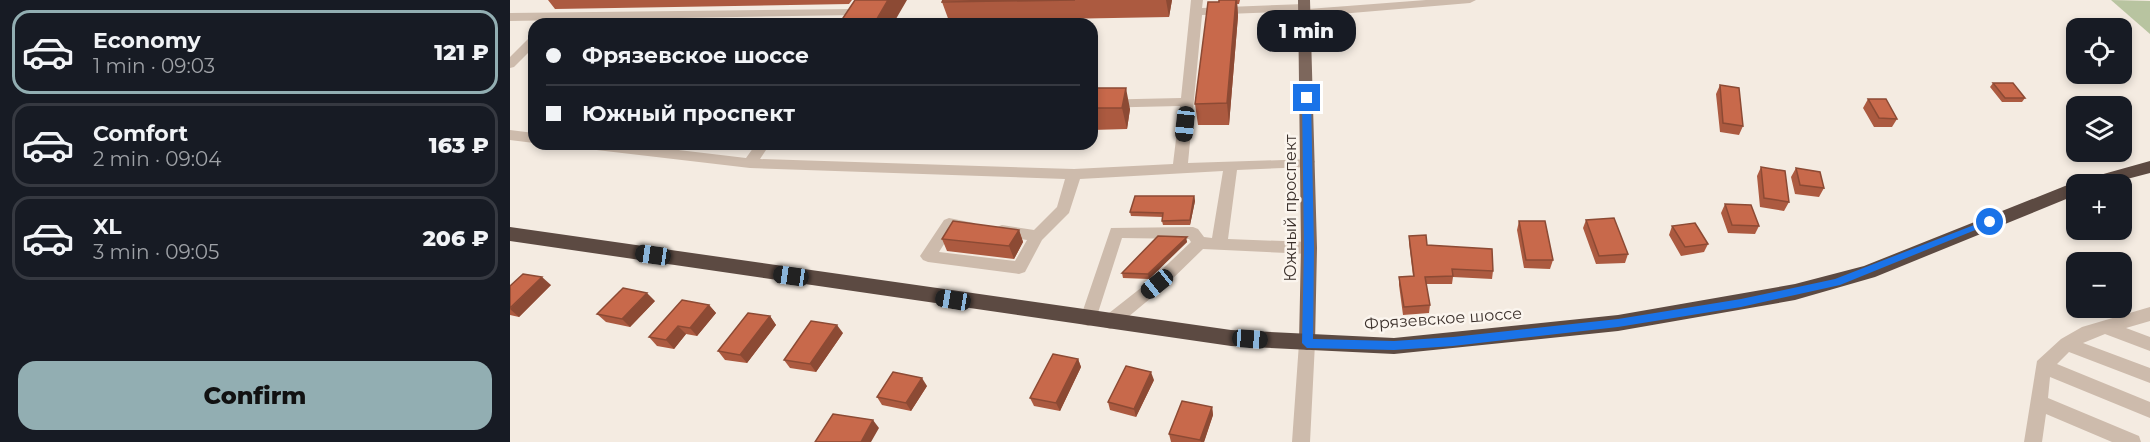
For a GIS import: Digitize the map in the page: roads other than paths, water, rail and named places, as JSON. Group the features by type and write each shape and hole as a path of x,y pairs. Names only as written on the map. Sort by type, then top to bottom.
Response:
{"highway":[{"path":"2124,174 2150,167"},
{"name":"Фрязевское шоссе","path":"510,234 1232,338 1394,346 1618,323 1773,297 1868,272 2066,193"}],"main road":[{"name":"Южный проспект","path":"1304,7 1309,248 1307,343"}],"street":[{"path":"848,18 860,0"},
{"path":"1180,168 1196,6 1304,7 1470,0"},
{"path":"638,18 851,13"},
{"path":"510,17 528,18"},
{"path":"510,64 528,48"},
{"path":"1098,104 1187,102"},
{"path":"510,135 528,137"},
{"path":"639,150 750,163 1074,174 1308,162"},
{"path":"750,163 759,150"},
{"path":"1219,245 1231,166"},
{"path":"1037,236 949,224 928,256 1019,268 1037,236 1064,209 1074,174"},
{"path":"1088,319 1116,232 1193,232 1199,243"},
{"path":"1199,243 1309,248"},
{"path":"1110,322 1157,284 1199,243"},
{"path":"2033,442 2040,403 2043,366 2067,344 2103,326 2150,314"},
{"path":"2103,326 2150,344"},
{"path":"1301,442 1307,343"},
{"path":"2067,344 2150,376"},
{"path":"2043,366 2150,410"},
{"path":"2040,403 2132,442"}]}
